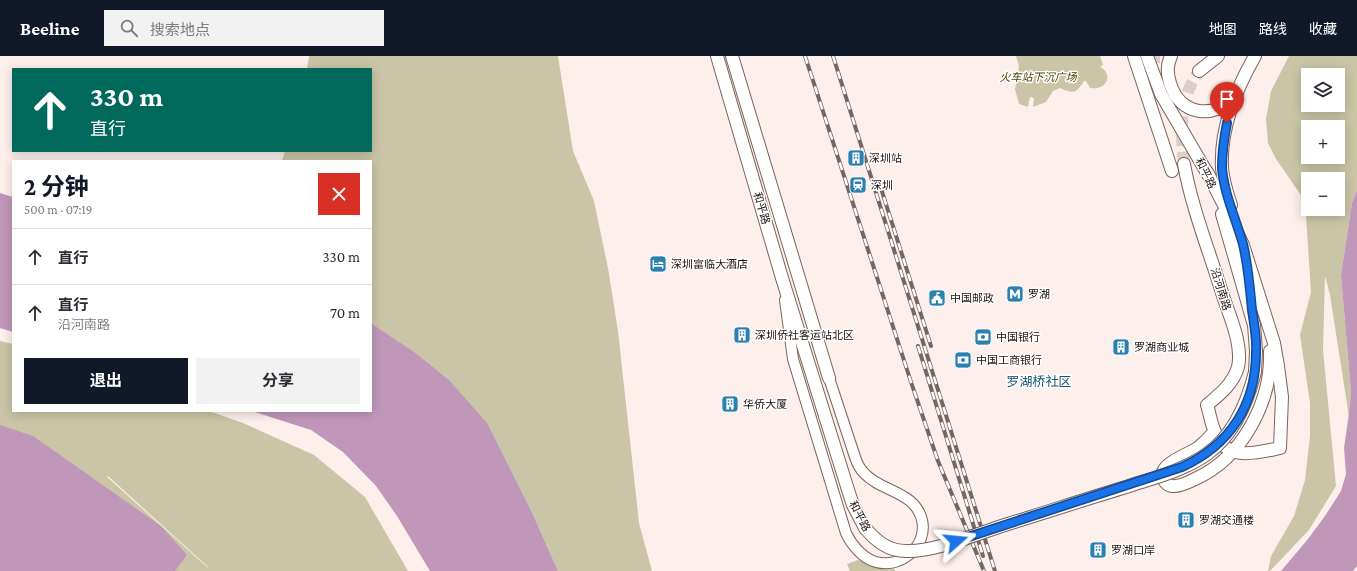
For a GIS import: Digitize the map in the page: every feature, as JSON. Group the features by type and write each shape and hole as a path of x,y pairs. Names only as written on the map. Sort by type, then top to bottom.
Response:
{"main road":[{"name":"和平路","path":"717,56 782,278 853,505 871,536 879,542 897,550 906,551 928,549 1161,475 1195,462 1219,444 1236,422 1247,399 1255,372 1256,351 1254,325 1218,202 1207,172 1168,105 1154,76 1147,56"},
{"name":"和平路","path":"732,56 829,378"},
{"path":"1134,56 1172,171"},
{"path":"1171,56 1168,66 1169,81 1175,96 1186,107 1202,112 1216,110 1230,102 1237,94"},
{"path":"1213,56 1199,71 1218,56"},
{"path":"1255,56 1237,94 1227,123 1222,155 1222,169 1229,200 1243,245 1265,314 1274,343 1282,397 1280,448 1250,454 1232,452 1224,446 1214,432 1199,447 1167,465 1163,472 1163,477 1167,484 1176,486 1202,476 1214,469 1232,452 1256,417 1267,388 1270,354 1265,314"},
{"name":"沿河南路","path":"1184,164 1191,195 1233,328 1239,360 1234,378 1222,392 1207,405 1214,432"},
{"path":"1207,172 1243,245 1248,270 1254,325"}],"street":[{"path":"782,278 793,359 844,529 853,545 871,560 884,563 901,560 915,550 921,540 923,526 920,514 911,501 869,477 861,469 855,457 829,378"}],"green space":[{"path":"309,56 558,56 573,151 594,201 608,268 618,331 639,523 652,571 558,571 535,519 449,380 416,353 372,324 372,160 282,160 285,152 372,152 372,68 307,68"},
{"name":"火车站下沉广场","path":"1016,56 1100,56 1103,65 1100,67 1107,74 1106,82 1100,87 1090,88 1086,81 1084,81 1074,92 1060,88 1053,91 1046,102 1033,107 1034,98 1030,97 1028,107 1019,104 1015,89 1019,66"},
{"path":"1289,56 1357,56 1357,190 1352,203 1341,275 1351,392 1349,417 1330,295 1325,276 1323,350 1336,486 1309,530 1270,571 1268,571 1271,556 1294,516 1305,480 1310,436 1310,403 1300,335 1311,292 1306,216 1345,216 1345,172 1301,172 1301,195 1276,159 1268,143 1266,119 1271,91"},
{"path":"0,341 12,344 12,412 212,412 243,423 314,455 365,497 408,571 0,571","holes":["106,476 109,477 207,567"]},
{"path":"858,560 870,565 883,564 894,568 895,571 850,571 847,564"}],"shaded area":[{"path":"1357,190 1357,566 1353,571 1281,571 1325,516 1341,491 1346,474 1344,448 1351,392 1341,275 1352,203"},
{"path":"0,193 12,197 12,332 0,328"},
{"path":"372,324 416,353 449,380 487,423 535,519 558,571 430,571 397,516 376,486 343,452 311,430 255,412 372,412"},
{"path":"0,425 33,436 161,526 187,555 175,571 0,571"}],"tunnel":[{"path":"1146,56 1163,56"},
{"path":"1184,164 1182,116 1187,93 1199,71"}],"railway":[{"path":"805,56 938,461 984,571"},
{"path":"833,56 995,571"},
{"path":"879,182 931,346"},
{"path":"918,346 983,556"}],"place":[{"name":"深圳站","path":"856,158"},
{"name":"深圳","path":"858,185"},
{"name":"深圳富临大酒店","path":"658,264"},
{"name":"罗湖","path":"1015,294"},
{"name":"中国邮政","path":"937,298"},
{"name":"深圳侨社客运站北区","path":"742,335"},
{"name":"中国银行","path":"983,337"},
{"name":"罗湖商业城","path":"1121,347"},
{"name":"中国工商银行","path":"963,360"},
{"name":"华侨大厦","path":"730,404"},
{"name":"罗湖交通楼","path":"1186,520"},
{"name":"罗湖口岸","path":"1098,550"}],"district":[{"name":"罗湖桥社区","path":"1039,381"}],"route":[{"path":"956,541 1168,473 1195,462 1219,444 1236,422 1243,410 1255,372 1256,338 1248,270 1243,245 1229,200 1222,169 1222,155 1227,123"}]}
